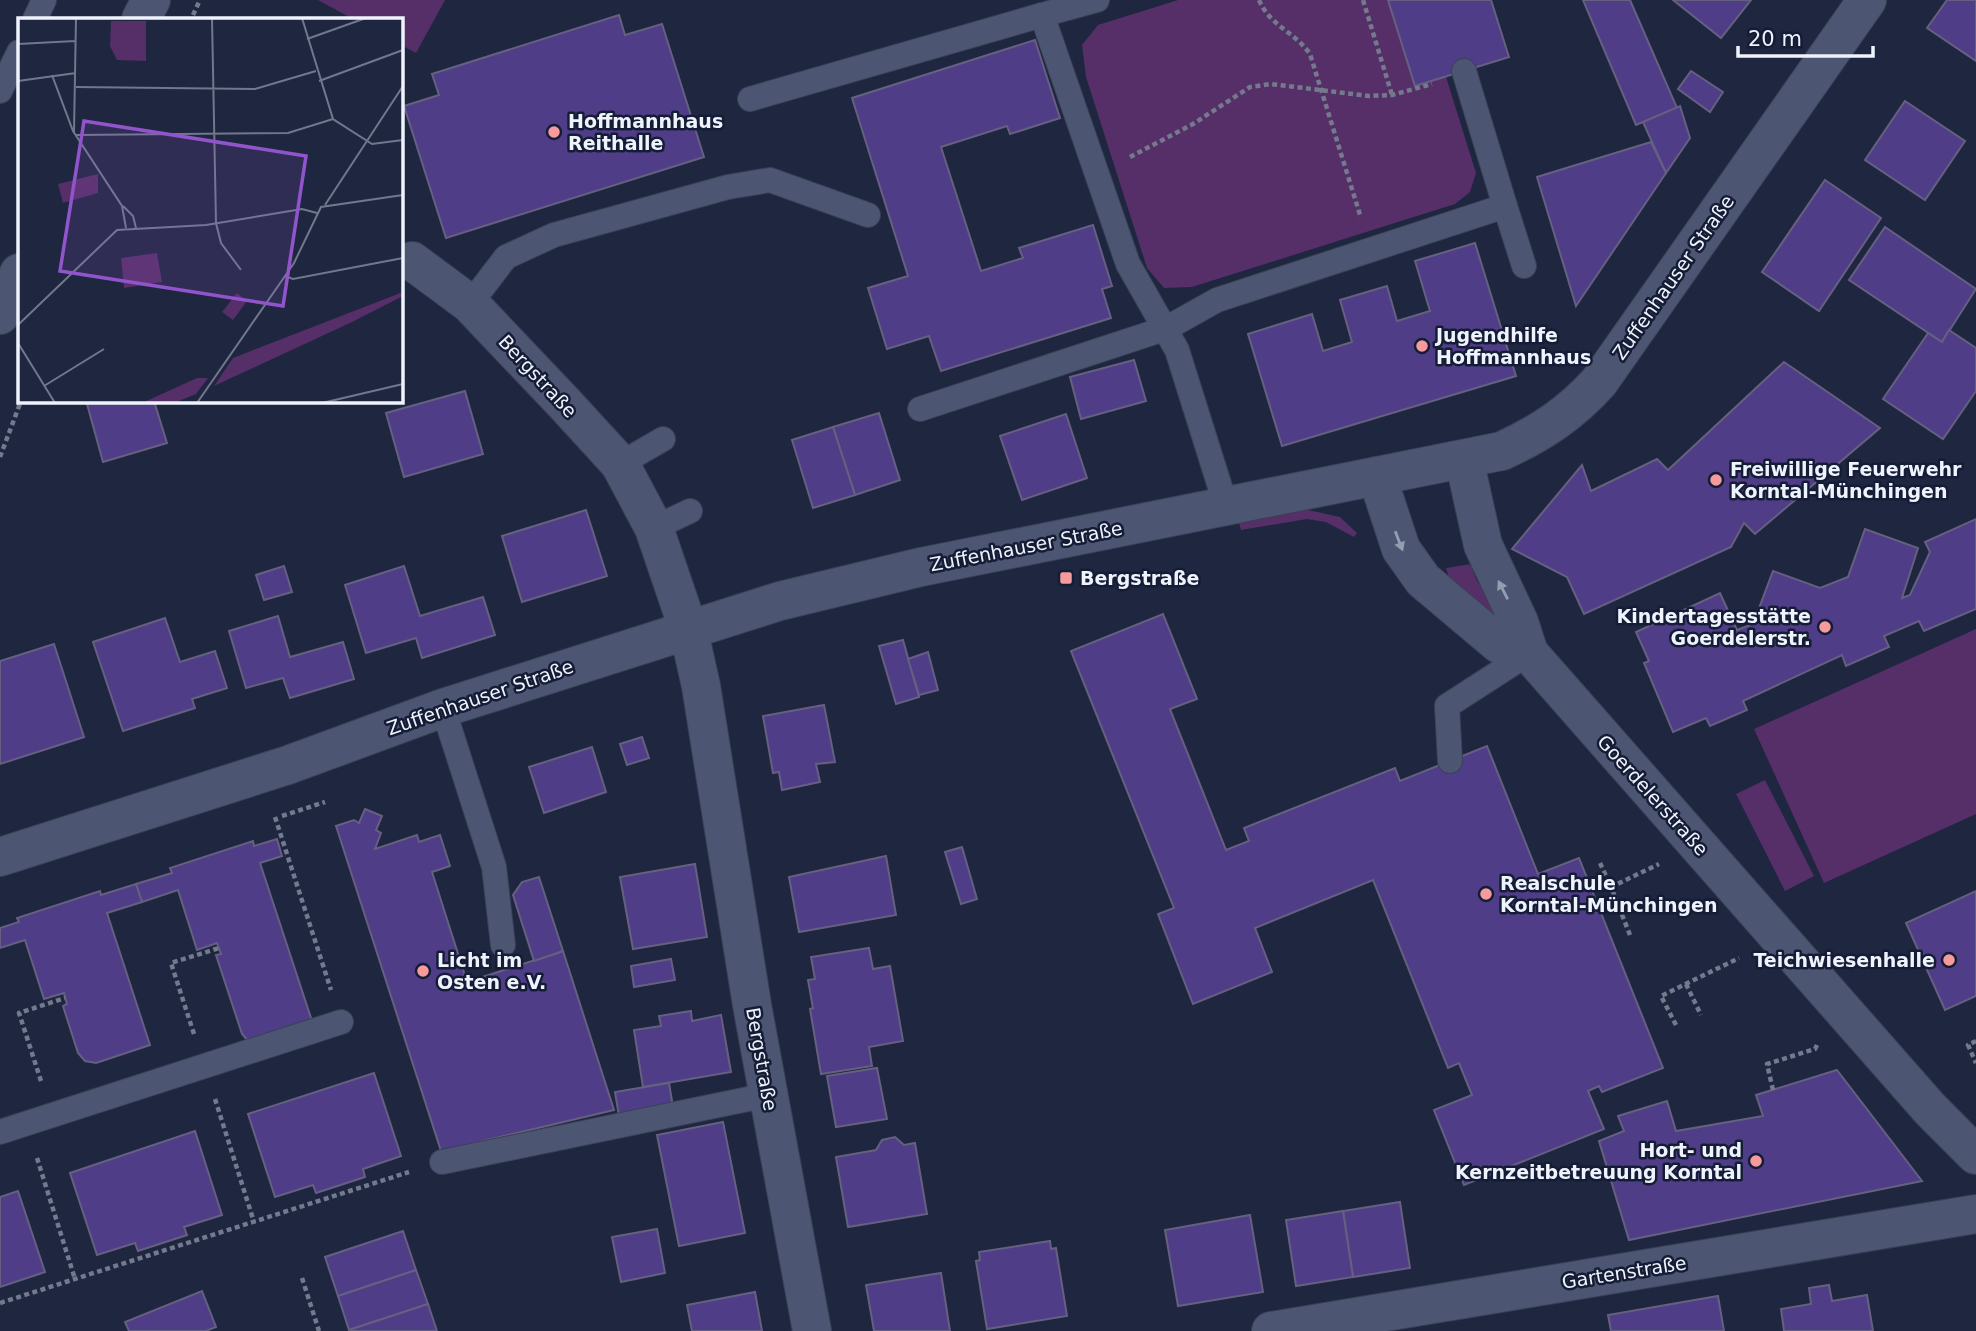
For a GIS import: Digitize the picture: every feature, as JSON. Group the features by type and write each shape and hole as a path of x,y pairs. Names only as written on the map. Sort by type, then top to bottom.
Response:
{"street":[{"path":"141,18 150,0"},
{"name":"Zuffenhauser Straße","path":"0,858 288,765 443,708 688,628 780,601 921,567 1502,451 1544,432 1577,407 1599,382 1867,0"},
{"path":"0,257 18,265"},
{"name":"Bergstraße","path":"412,261 470,304 620,464 654,528 688,628 701,686 768,1096 812,1331"},
{"path":"0,315 18,275"},
{"name":"Goerdelerstraße","path":"1464,459 1483,545 1519,622 1529,653 1930,1109 1976,1155"},
{"name":"Goerdelerstraße","path":"1377,476 1401,549 1423,580 1499,644 1529,653"},
{"name":"Gartenstraße","path":"1271,1331 1976,1214"}],"lane":[{"path":"35,18 44,0"},
{"path":"750,99 1097,0"},
{"path":"1042,15 1128,264 1167,328 1177,350 1226,506"},
{"path":"0,91 18,54"},
{"path":"1465,74 1524,266"},
{"path":"470,304 506,257 554,235 728,187 770,180 868,215"},
{"path":"920,409 1167,328 1217,300 1505,206"},
{"path":"620,464 663,439"},
{"path":"654,528 691,511"},
{"path":"1450,761 1447,706 1529,653"},
{"path":"443,708 494,867 503,945"},
{"path":"0,1132 341,1022"},
{"path":"442,1162 768,1096"}],"path":[{"path":"191,18 200,0"},
{"path":"1259,0 1265,15 1280,29 1301,41 1310,54 1323,89 1370,249"},
{"path":"1363,0 1392,95"},
{"path":"1095,164 1133,156 1193,124 1250,87 1271,84 1369,96 1392,95 1465,74"},
{"path":"0,457 22,402"},
{"path":"275,817 341,1022"},
{"path":"1611,887 1698,845"},
{"path":"1600,863 1630,935"},
{"path":"1675,1025 1661,996 1782,939"},
{"path":"1686,984 1700,1015"},
{"path":"52,1115 19,1013 65,998"},
{"path":"1773,1090 1767,1064 1815,1049 1840,1005"},
{"path":"1976,1041 1968,1045 1976,1063"},
{"path":"26,1124 75,1279"},
{"path":"0,1303 442,1162"},
{"path":"302,1278 318,1331"}],"shaded area":[{"path":"318,0 445,0 416,53 402,46 402,18 351,18"},
{"path":"1178,0 1422,0 1476,173 1470,192 1455,204 1192,287 1164,288 1147,268 1086,77 1082,45 1098,25"},
{"path":"1304,509 1340,517 1357,533 1354,537 1326,522 1307,519 1241,530 1239,523"},
{"path":"1471,564 1476,579 1509,626 1451,583 1446,568"},
{"path":"1976,629 1976,814 1824,883 1754,729"},
{"path":"1765,780 1814,876 1785,891 1736,794"}],"building":[{"path":"1388,0 1491,0 1509,57 1415,86"},
{"path":"1583,0 1630,0 1677,108 1636,125"},
{"path":"1673,0 1751,0 1721,38"},
{"path":"1947,0 1976,0 1976,61 1927,28"},
{"name":"Hoffmannhaus Reithalle","path":"619,15 625,35 662,24 704,157 446,238 404,106 439,95 432,74"},
{"path":"1035,40 1060,118 1010,134 1007,126 941,147 981,271 1023,258 1019,248 1093,225 1112,286 1102,289 1111,318 941,371 929,336 887,349 868,288 908,276 852,98"},
{"path":"1691,71 1723,92 1710,112 1678,89"},
{"path":"1905,101 1965,141 1925,200 1865,160"},
{"path":"1680,106 1690,138 1666,173 1643,122"},
{"path":"1651,142 1666,173 1576,306 1537,177"},
{"path":"1825,180 1881,218 1819,311 1762,272"},
{"path":"1885,227 1976,289 1942,342 1849,280"},
{"name":"Jugendhilfe Hoffmannhaus","path":"1475,243 1516,376 1282,446 1248,334 1312,314 1323,351 1352,342 1340,300 1387,286 1397,321 1430,311 1415,261"},
{"path":"1949,330 1976,348 1976,391 1943,439 1883,399 1928,333 1942,342"},
{"path":"1134,360 1146,401 1081,419 1070,377"},
{"name":"Freiwillige Feuerwehr Korntal-Münchingen","path":"1784,362 1880,428 1755,534 1744,523 1731,547 1584,614 1567,577 1512,549 1582,465 1591,491 1657,459 1668,470"},
{"path":"465,391 483,454 404,477 386,413"},
{"path":"154,402 167,443 103,462 87,404"},
{"path":"879,413 900,480 855,495 833,427"},
{"path":"1066,414 1087,478 1022,500 1000,436"},
{"path":"833,427 855,495 813,508 792,440"},
{"path":"586,510 607,576 522,602 502,536"},
{"name":"Kindertagesstätte Goerdelerstr.","path":"1976,519 1976,609 1924,631 1919,621 1884,636 1889,647 1846,666 1842,655 1743,701 1747,710 1710,726 1706,718 1673,732 1644,663 1649,661 1636,632 1720,593 1737,630 1753,624 1773,571 1820,588 1848,577 1865,529 1918,548 1902,598 1910,595 1930,552 1925,542"},
{"path":"284,566 292,592 264,600 256,575"},
{"path":"404,566 420,616 483,597 495,635 422,658 416,638 366,653 345,585"},
{"name":"Realschule Korntal-Münchingen","path":"1163,614 1197,699 1170,709 1226,850 1249,841 1244,828 1395,768 1400,781 1487,746 1538,874 1579,858 1663,1068 1602,1092 1599,1086 1588,1091 1604,1129 1464,1185 1434,1110 1472,1095 1459,1063 1448,1068 1373,880 1255,928 1272,972 1193,1004 1158,914 1174,908 1071,651"},
{"path":"278,616 290,657 343,642 354,679 290,698 283,678 246,688 229,631"},
{"path":"165,618 180,662 215,651 227,688 192,699 195,708 123,731 93,642"},
{"path":"903,640 919,697 896,704 879,646"},
{"path":"54,644 84,737 0,764 0,661"},
{"path":"928,652 938,690 919,695 908,659"},
{"path":"824,705 835,762 816,764 820,782 782,790 779,772 773,773 763,716"},
{"path":"642,737 649,758 627,765 620,744"},
{"path":"592,747 606,792 544,813 529,767"},
{"name":"Licht im Osten e.V.","path":"365,809 382,816 376,830 381,833 375,849 417,835 419,842 440,835 450,866 432,872 467,982 563,951 614,1110 441,1151 336,826 354,820 359,823"},
{"path":"277,839 282,856 260,863 313,1024 249,1042 242,1034 216,955 221,954 217,943 197,950 178,890 142,902 136,884 172,873 170,868 253,841 254,846"},
{"path":"962,847 977,899 961,904 945,852"},
{"path":"886,856 896,915 799,932 789,877"},
{"path":"695,864 707,937 633,949 620,877"},
{"path":"539,877 563,951 534,961 513,895 522,882"},
{"path":"136,884 142,902 107,913 150,1045 96,1063 85,1061 78,1053 63,1006 67,1004 64,993 44,999 25,940 0,948 0,928 19,922 17,918 100,891 101,895"},
{"name":"Teichwiesenhalle","path":"1976,891 1976,996 1945,1010 1906,923"},
{"path":"869,948 873,969 890,966 903,1041 869,1047 872,1066 821,1074 810,1009 813,1008 808,980 815,979 811,957"},
{"path":"671,959 675,980 634,987 631,966"},
{"path":"691,1011 692,1021 721,1015 731,1072 643,1087 634,1030 661,1026 659,1016"},
{"path":"877,1068 887,1119 836,1127 827,1076"},
{"name":"Hort- und Kernzeitbetreuung Korntal","path":"1837,1070 1922,1181 1629,1240 1599,1141 1624,1131 1618,1116 1667,1101 1676,1131 1763,1116 1756,1095"},
{"path":"374,1073 401,1156 363,1169 365,1177 316,1193 313,1185 275,1197 248,1114"},
{"path":"669,1083 673,1107 619,1116 615,1092"},
{"path":"723,1122 745,1233 679,1246 657,1135"},
{"path":"195,1131 222,1215 184,1227 187,1235 138,1251 135,1243 97,1255 70,1173"},
{"path":"895,1137 904,1145 915,1143 927,1214 848,1227 836,1157 876,1150 882,1140"},
{"path":"18,1191 45,1272 0,1287 0,1197"},
{"path":"1400,1202 1410,1268 1353,1277 1343,1211"},
{"path":"1343,1211 1353,1277 1296,1286 1286,1220"},
{"path":"1250,1215 1263,1292 1178,1306 1165,1230"},
{"path":"657,1229 665,1273 621,1282 612,1237"},
{"path":"403,1231 416,1270 338,1296 325,1257"},
{"path":"1050,1241 1051,1249 1056,1248 1067,1316 987,1329 976,1261 980,1260 979,1252"},
{"path":"416,1270 428,1304 349,1330 338,1296"},
{"path":"941,1273 950,1331 874,1331 866,1285"},
{"path":"1829,1285 1832,1301 1867,1295 1873,1331 1784,1331 1781,1309 1811,1304 1809,1288"},
{"path":"202,1291 216,1327 206,1331 129,1331 125,1322"},
{"path":"755,1292 762,1331 692,1331 687,1305"},
{"path":"1718,1296 1724,1331 1611,1331 1608,1315"},
{"path":"428,1304 437,1331 349,1331 349,1330"}],"place":[{"name":"Hoffmannhaus Reithalle","path":"554,132"},
{"name":"Jugendhilfe Hoffmannhaus","path":"1422,346"},
{"name":"Freiwillige Feuerwehr Korntal-Münchingen","path":"1716,480"},
{"name":"Bergstraße","path":"1066,578"},
{"name":"Kindertagesstätte Goerdelerstr.","path":"1825,627"},
{"name":"Realschule Korntal-Münchingen","path":"1486,894"},
{"name":"Teichwiesenhalle","path":"1949,960"},
{"name":"Licht im Osten e.V.","path":"423,971"},
{"name":"Hort- und Kernzeitbetreuung Korntal","path":"1756,1161"}]}
